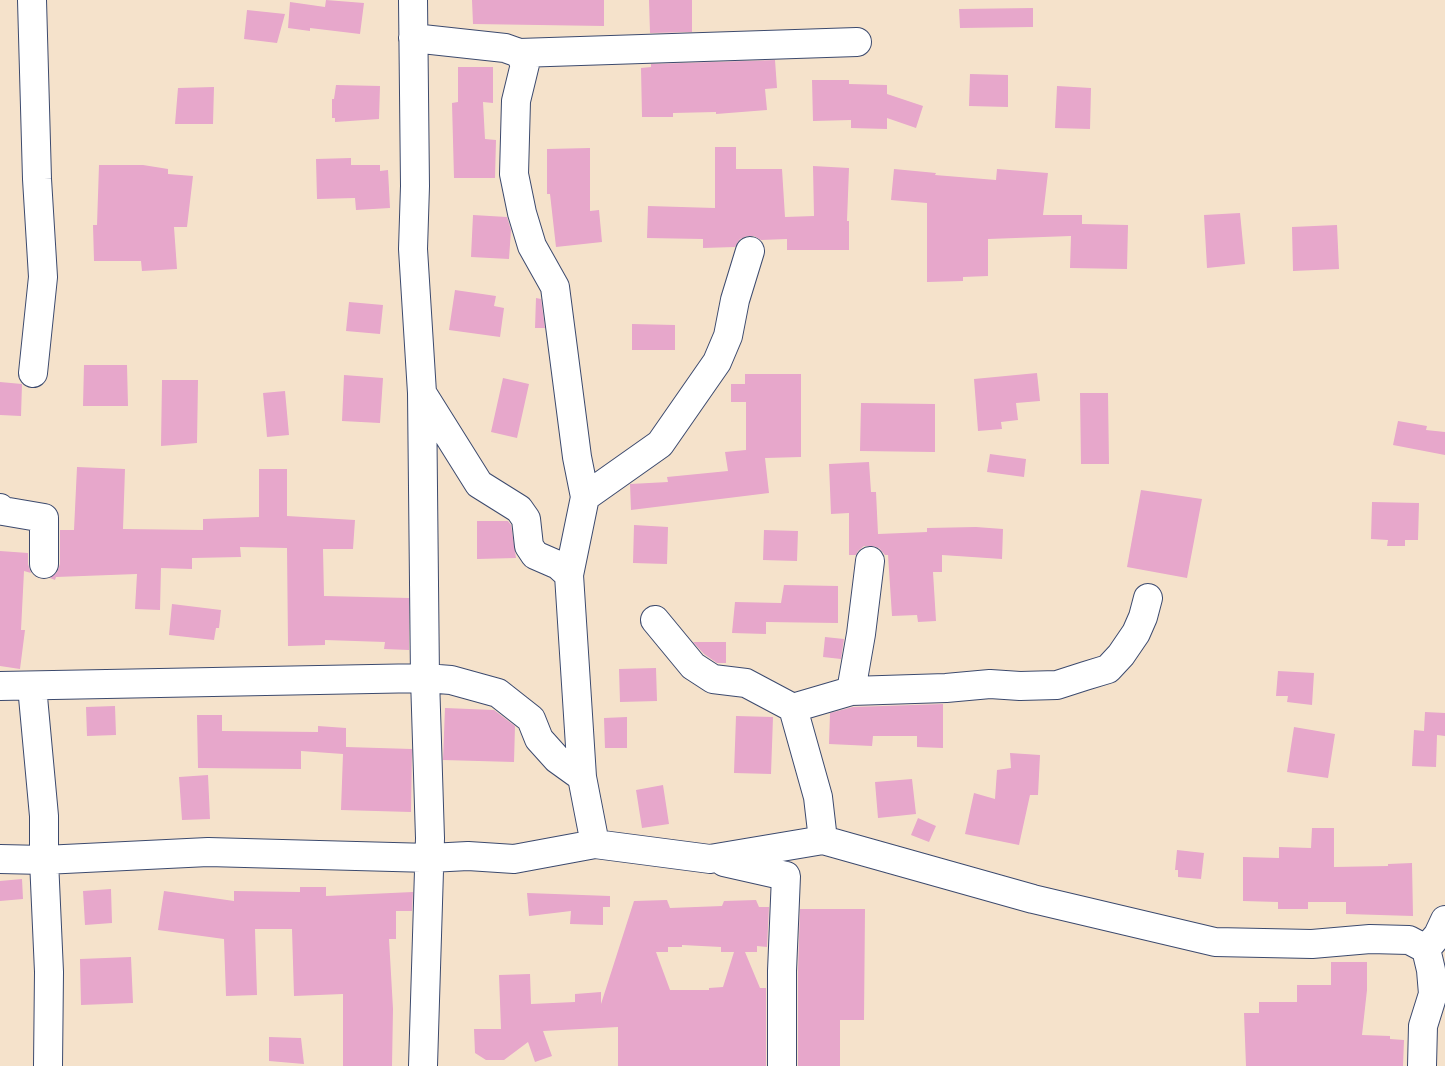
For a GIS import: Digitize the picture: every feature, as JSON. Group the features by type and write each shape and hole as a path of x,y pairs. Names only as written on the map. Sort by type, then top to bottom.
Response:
{"street":[{"path":"32,0 37,179 43,277 33,373"},
{"path":"413,0 415,186 413,249 422,392 425,678 430,858 424,1066"},
{"path":"412,38 505,48 519,53 857,42"},
{"path":"519,53 525,64 516,101 514,174 522,213 532,246 555,287 577,457 585,497 569,575 582,777 595,844"},
{"path":"585,497 660,444 717,362 728,336 735,300 750,251"},
{"path":"422,392 479,484 519,509 526,520 529,546 536,555 558,565 569,575"},
{"path":"0,508 3,511 44,518"},
{"path":"0,522 44,518"},
{"path":"44,518 44,564"},
{"path":"851,691 861,634 870,561"},
{"path":"655,620 693,666 713,679 746,683 793,708 851,691 946,688 990,684 1020,686 1057,685 1108,669 1131,642 1143,617 1148,598"},
{"path":"0,686 425,678 451,680 498,692 531,719 539,738 556,759 582,777"},
{"path":"32,686 44,816 49,972 48,1066"},
{"path":"793,708 818,797 823,840"},
{"path":"710,859 823,840 1033,899 1214,942 1312,944 1370,939 1409,940 1426,949 1431,970 1432,994 1423,1026 1422,1066"},
{"path":"0,859 44,860 208,852 430,858 468,856 514,859 595,844 710,859 786,876 782,971 782,1066"},
{"path":"1426,949 1438,935 1445,920"}],"building":[{"path":"326,0 364,3 360,34 310,28 310,31 288,28 290,2 325,7"},
{"path":"472,0 604,0 604,26 473,24"},
{"path":"649,0 692,0 692,32 650,33"},
{"path":"1033,8 1033,27 960,28 959,9"},
{"path":"247,10 285,14 277,43 244,39"},
{"path":"775,60 777,88 765,89 767,110 716,114 716,112 673,113 673,117 642,117 641,68 651,67 651,64"},
{"path":"458,67 493,67 493,103 483,102 485,139 496,140 495,178 454,178 452,103 458,102"},
{"path":"970,74 1008,75 1008,107 969,106"},
{"path":"812,80 849,80 849,84 887,85 887,94 923,106 916,128 887,118 887,129 851,128 851,120 813,121"},
{"path":"336,85 380,86 379,119 335,122 335,118 332,118 332,99 334,99"},
{"path":"1057,86 1091,88 1090,129 1055,128"},
{"path":"214,87 213,124 175,124 178,88"},
{"path":"715,147 736,147 736,169 782,169 785,217 814,216 813,166 849,168 847,221 849,221 849,250 787,250 787,239 761,240 754,236 740,239 735,247 703,248 703,239 647,238 648,206 715,208"},
{"path":"590,148 590,211 599,210 602,242 556,247 550,194 547,194 547,149"},
{"path":"351,158 351,165 380,165 380,171 388,170 390,208 356,210 355,198 317,199 316,159"},
{"path":"99,165 143,165 168,169 168,174 193,176 187,227 174,227 177,269 142,271 141,261 94,261 93,225 97,225"},
{"path":"894,169 936,173 935,175 996,180 997,169 1048,173 1043,215 1082,215 1082,224 1128,225 1127,269 1070,268 1071,236 988,239 988,276 963,277 963,281 927,282 927,203 891,200"},
{"path":"1240,213 1245,264 1207,268 1204,215"},
{"path":"473,215 507,217 511,230 509,259 471,257"},
{"path":"1337,225 1339,269 1293,271 1292,227"},
{"path":"455,290 496,296 494,306 504,308 500,337 449,330"},
{"path":"536,298 541,299 545,328 535,328"},
{"path":"349,302 383,305 380,334 346,331"},
{"path":"632,324 675,325 675,350 632,350"},
{"path":"84,365 127,365 128,406 83,406"},
{"path":"1037,373 1040,401 1016,403 1018,420 1001,422 1002,429 978,431 974,379"},
{"path":"745,374 801,374 801,457 765,458 769,493 631,510 630,484 668,482 667,477 728,471 725,452 746,450 746,402 731,402 731,384 745,384"},
{"path":"344,375 383,378 380,423 342,421"},
{"path":"503,378 529,384 517,438 491,432"},
{"path":"162,380 198,380 197,443 161,446"},
{"path":"0,382 22,384 21,416 0,415"},
{"path":"285,391 289,435 267,437 263,393"},
{"path":"1080,393 1108,393 1109,464 1081,464"},
{"path":"861,403 935,404 935,452 860,451"},
{"path":"1398,421 1427,426 1426,430 1445,432 1445,455 1393,445"},
{"path":"990,454 1026,459 1024,477 987,472"},
{"path":"869,462 871,492 876,492 878,534 927,532 927,528 976,527 1003,529 1002,559 942,555 942,572 933,572 936,621 918,622 917,615 892,616 888,555 885,555 879,548 864,546 856,555 849,555 849,513 831,514 829,464"},
{"path":"77,467 125,469 123,529 203,530 203,519 259,517 259,469 287,469 287,516 355,520 353,549 323,549 324,596 409,598 409,650 384,649 385,642 325,640 325,645 288,646 287,548 240,547 241,557 192,558 192,569 161,568 160,610 135,609 137,574 56,577 55,580 50,578 57,572 60,564 60,530 74,530"},
{"path":"1141,490 1202,499 1187,578 1127,567"},
{"path":"1372,502 1419,503 1418,540 1405,540 1405,546 1387,546 1388,540 1371,539"},
{"path":"477,521 508,521 511,525 516,558 477,559"},
{"path":"634,525 668,527 667,564 633,563"},
{"path":"764,530 798,531 797,561 763,560"},
{"path":"0,551 28,553 28,564 31,573 24,571 21,630 25,630 20,669 0,666"},
{"path":"784,585 838,586 838,623 766,622 766,634 732,633 735,602 781,603"},
{"path":"172,604 221,610 219,628 216,628 214,640 169,635"},
{"path":"825,637 844,639 841,659 823,657"},
{"path":"693,642 726,642 726,663 717,663 704,654"},
{"path":"656,668 657,701 620,702 619,669"},
{"path":"1278,671 1314,673 1312,705 1287,702 1288,696 1276,696"},
{"path":"943,704 943,748 917,747 917,736 873,736 872,746 829,744 830,713 853,707"},
{"path":"115,706 116,735 87,736 86,707"},
{"path":"445,708 494,710 515,726 514,762 443,760"},
{"path":"1425,712 1445,713 1445,736 1437,735 1436,767 1412,766 1414,730 1424,731"},
{"path":"197,715 222,715 222,731 318,732 318,726 346,728 346,747 412,749 411,812 341,810 343,754 301,751 301,769 198,768"},
{"path":"736,716 773,717 771,774 734,773"},
{"path":"627,717 627,748 605,748 604,718"},
{"path":"1294,727 1335,734 1328,778 1287,772"},
{"path":"1010,753 1040,755 1038,795 1030,795 1019,845 965,834 974,793 995,799 997,770 1011,768"},
{"path":"208,775 210,819 182,820 179,777"},
{"path":"912,779 916,814 878,818 875,782"},
{"path":"663,785 669,824 642,828 636,790"},
{"path":"918,818 936,826 929,842 911,835"},
{"path":"1312,828 1334,828 1334,867 1388,866 1388,864 1412,863 1413,916 1346,914 1346,902 1308,902 1308,909 1278,909 1278,902 1243,901 1243,857 1279,858 1279,847 1311,848"},
{"path":"1177,850 1204,853 1201,879 1178,877 1178,870 1175,870"},
{"path":"22,879 23,899 0,901 0,881"},
{"path":"300,887 326,887 326,896 413,892 412,911 396,911 396,939 389,939 393,1009 392,1066 343,1066 343,994 294,996 292,929 255,929 257,995 226,996 224,939 158,930 164,891 234,901 234,891 300,892"},
{"path":"111,889 112,923 85,925 83,891"},
{"path":"527,893 610,896 610,907 603,907 603,925 570,924 571,911 529,916"},
{"path":"667,900 670,908 722,906 724,901 756,900 759,907 769,907 767,947 757,946 757,952 745,952 760,988 766,988 766,1066 618,1066 618,1027 543,1031 552,1056 535,1062 528,1042 504,1060 486,1060 475,1053 474,1029 501,1029 499,975 530,974 531,1004 575,1002 575,994 601,992 601,1004 634,901","holes":["682,945 721,947 721,952 734,952 723,987 709,988 709,990 670,990 656,952 668,952 668,947 682,947"]},
{"path":"800,909 865,909 864,1020 840,1020 840,1066 798,1066"},
{"path":"131,957 133,1003 81,1005 80,959"},
{"path":"1331,962 1367,962 1367,990 1362,1035 1390,1036 1390,1039 1404,1040 1403,1066 1246,1066 1244,1013 1259,1013 1259,1002 1297,1002 1297,985 1331,985"},
{"path":"269,1037 301,1038 304,1064 269,1061"}]}
